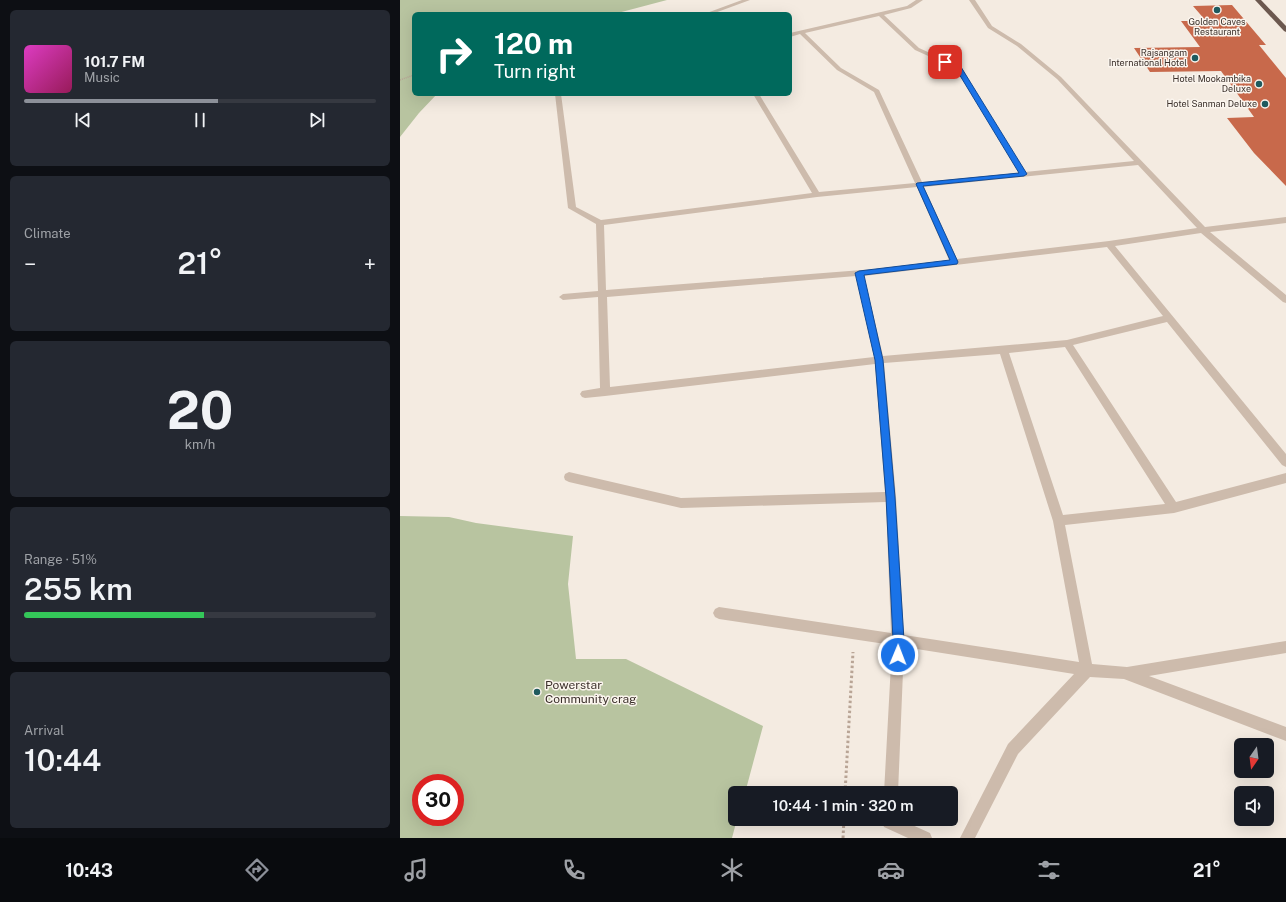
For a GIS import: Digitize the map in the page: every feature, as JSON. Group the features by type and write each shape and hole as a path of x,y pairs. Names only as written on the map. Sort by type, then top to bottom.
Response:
{"highway":[{"path":"1258,0 1286,30"}],"street":[{"path":"713,12 747,0"},
{"path":"792,34 909,7 920,0"},
{"path":"972,0 990,27 1019,45 1059,78 1203,230 1286,300"},
{"path":"880,14 917,50 959,68 1024,174"},
{"path":"802,32 839,68 877,91 954,262"},
{"path":"558,96 572,208 600,223 817,195 1139,163"},
{"path":"757,96 817,195"},
{"path":"563,297 859,273 1109,244 1203,230 1286,220"},
{"path":"600,223 605,392"},
{"path":"1109,244 1286,462"},
{"path":"859,273 879,360 890,497 898,640 891,786"},
{"path":"585,394 879,360 1003,350 1067,343 1169,318"},
{"path":"1067,343 1174,508"},
{"path":"1003,350 1059,521 1087,670"},
{"path":"569,476 681,503 890,497"},
{"path":"1059,521 1174,508 1286,478"},
{"path":"719,613 1087,670 1126,673 1286,648"},
{"path":"967,838 1013,749 1087,670"},
{"path":"1126,673 1286,734"},
{"path":"898,826 926,838"}],"path":[{"path":"400,80 412,76"},
{"path":"845,786 854,633"},
{"path":"843,838 844,826"}],"green space":[{"path":"400,0 667,0 622,12 412,12 412,96 435,96 400,137"},
{"name":"Powerstar Community crag","path":"400,516 449,517 476,523 573,536 568,584 576,659 626,659 763,726 747,786 728,786 728,826 735,826 732,838 400,838"}],"building":[{"path":"1232,5 1266,45 1259,45 1286,78 1286,186 1254,153 1227,118 1254,117 1221,71 1150,72 1134,48 1200,47 1181,21 1206,21 1193,6"}],"place":[{"name":"Golden Caves Restaurant","path":"1217,10"},
{"name":"Rajsangam International Hotel","path":"1195,58"},
{"name":"Hotel Mookambika Deluxe","path":"1259,84"},
{"name":"Hotel Sanman Deluxe","path":"1265,104"},
{"name":"Powerstar Community crag","path":"537,692"}],"route":[{"path":"898,655 890,497 879,360 859,273 954,262 919,184 1024,174 959,68 945,62"}]}
